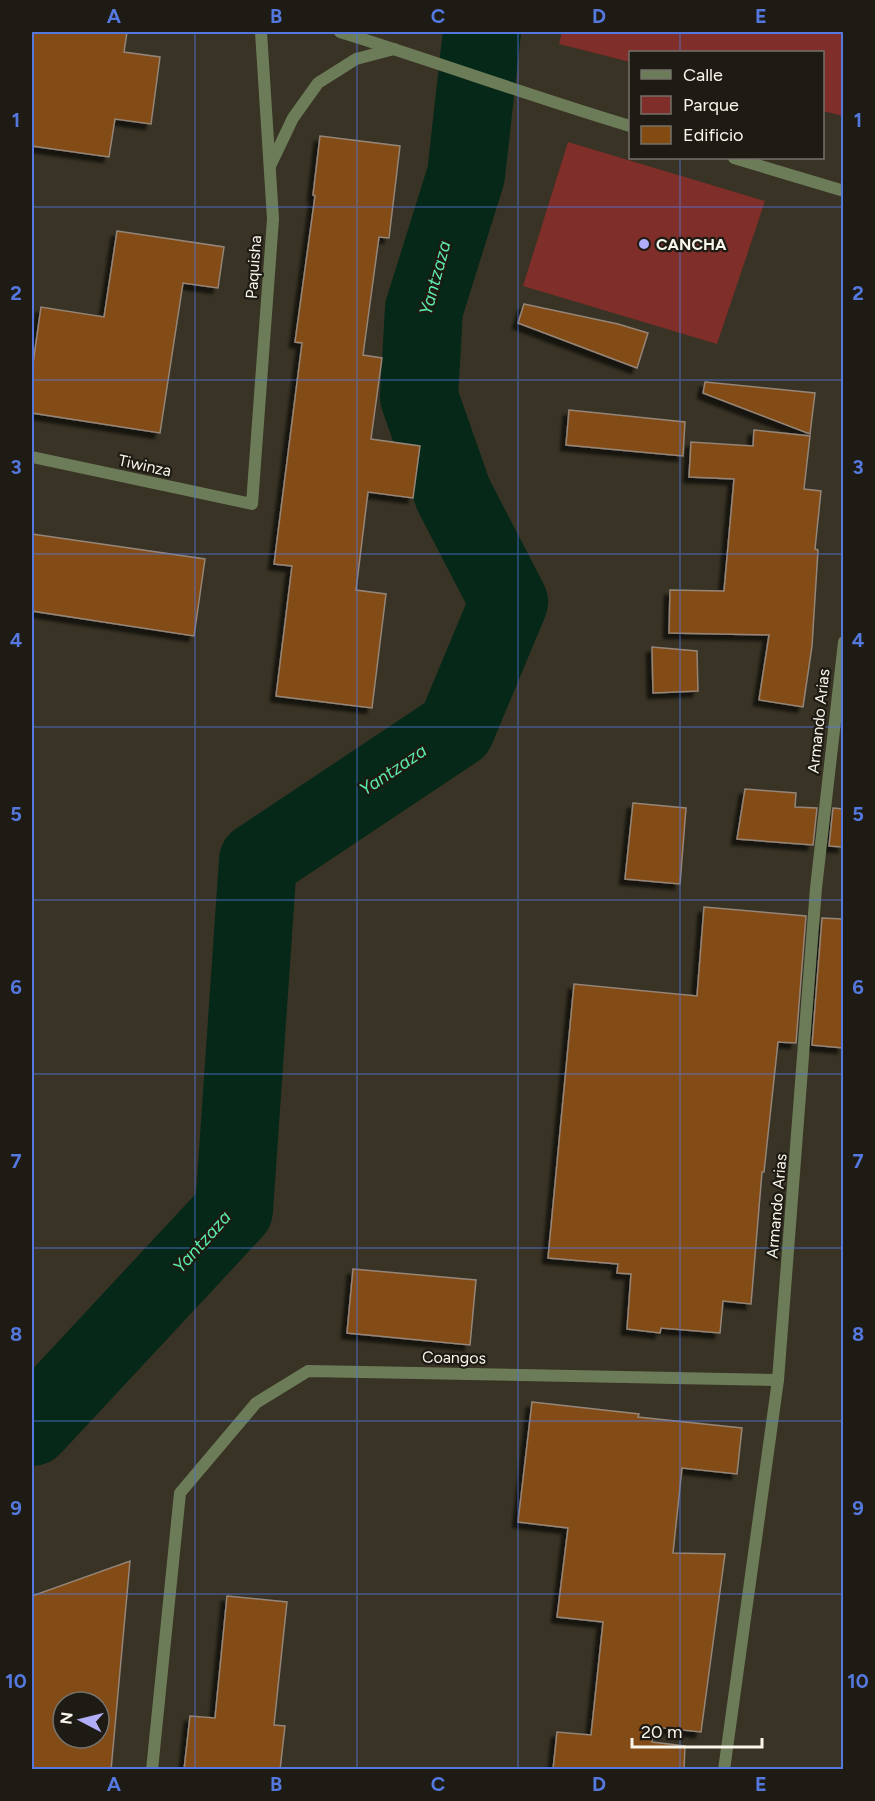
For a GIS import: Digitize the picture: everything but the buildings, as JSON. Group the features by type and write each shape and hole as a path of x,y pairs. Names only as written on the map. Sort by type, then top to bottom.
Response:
{"street":[{"name":"Paquisha","path":"252,504 273,219 261,32"},
{"path":"340,32 423,57 551,102 629,126"},
{"path":"270,166 293,118 318,83 356,59 395,49"},
{"path":"737,159 843,191"},
{"name":"Tiwinza","path":"32,457 252,504"},
{"name":"Armando Arias","path":"724,1770 778,1380 816,888 843,642"},
{"name":"Coangos","path":"152,1770 180,1493 255,1403 308,1371 778,1380"}],"green space":[{"path":"562,32 843,32 843,116 824,111 824,51 629,51 629,62 559,44"},
{"name":"CANCHA","path":"568,142 765,201 717,344 523,286"}],"waterway":[{"name":"Yantzaza","path":"32,1427 234,1210 258,861 456,729 509,602 453,494 419,397 424,309 466,175 482,32"}],"place":[{"name":"CANCHA","path":"644,244"}]}
